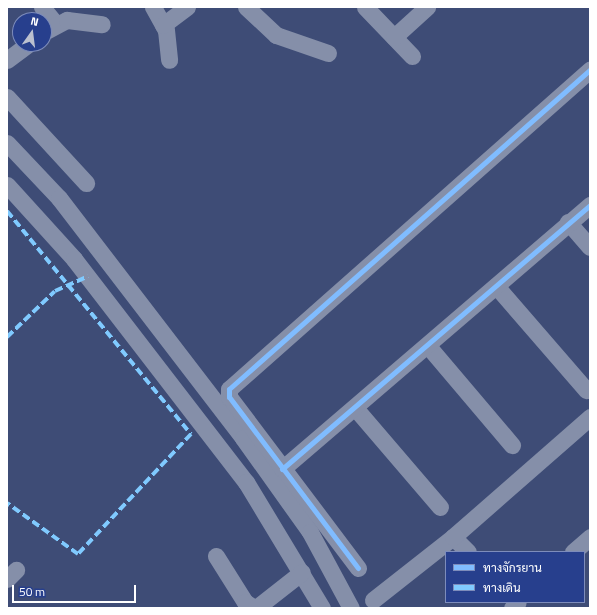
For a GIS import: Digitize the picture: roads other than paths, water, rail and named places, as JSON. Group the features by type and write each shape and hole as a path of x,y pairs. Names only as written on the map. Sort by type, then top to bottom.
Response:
{"street":[{"path":"153,7 169,40 169,60"},
{"path":"163,25 187,7"},
{"path":"246,7 276,35 328,53"},
{"path":"365,7 412,56"},
{"path":"394,37 427,7"},
{"path":"52,27 67,20 102,24"},
{"path":"7,60 18,52"},
{"path":"358,568 229,397 232,384 590,70"},
{"path":"7,97 86,183"},
{"path":"7,143 59,198 243,438 310,532 351,608"},
{"path":"7,185 74,258 246,482 302,572 322,608"},
{"path":"282,469 356,409 568,222 590,205"},
{"path":"568,222 590,247"},
{"path":"496,286 586,390"},
{"path":"428,346 512,445"},
{"path":"356,409 440,507"},
{"path":"373,600 453,536 590,417"},
{"path":"453,536 467,551"},
{"path":"574,551 590,537"},
{"path":"216,556 245,602 255,608 302,572"}]}
